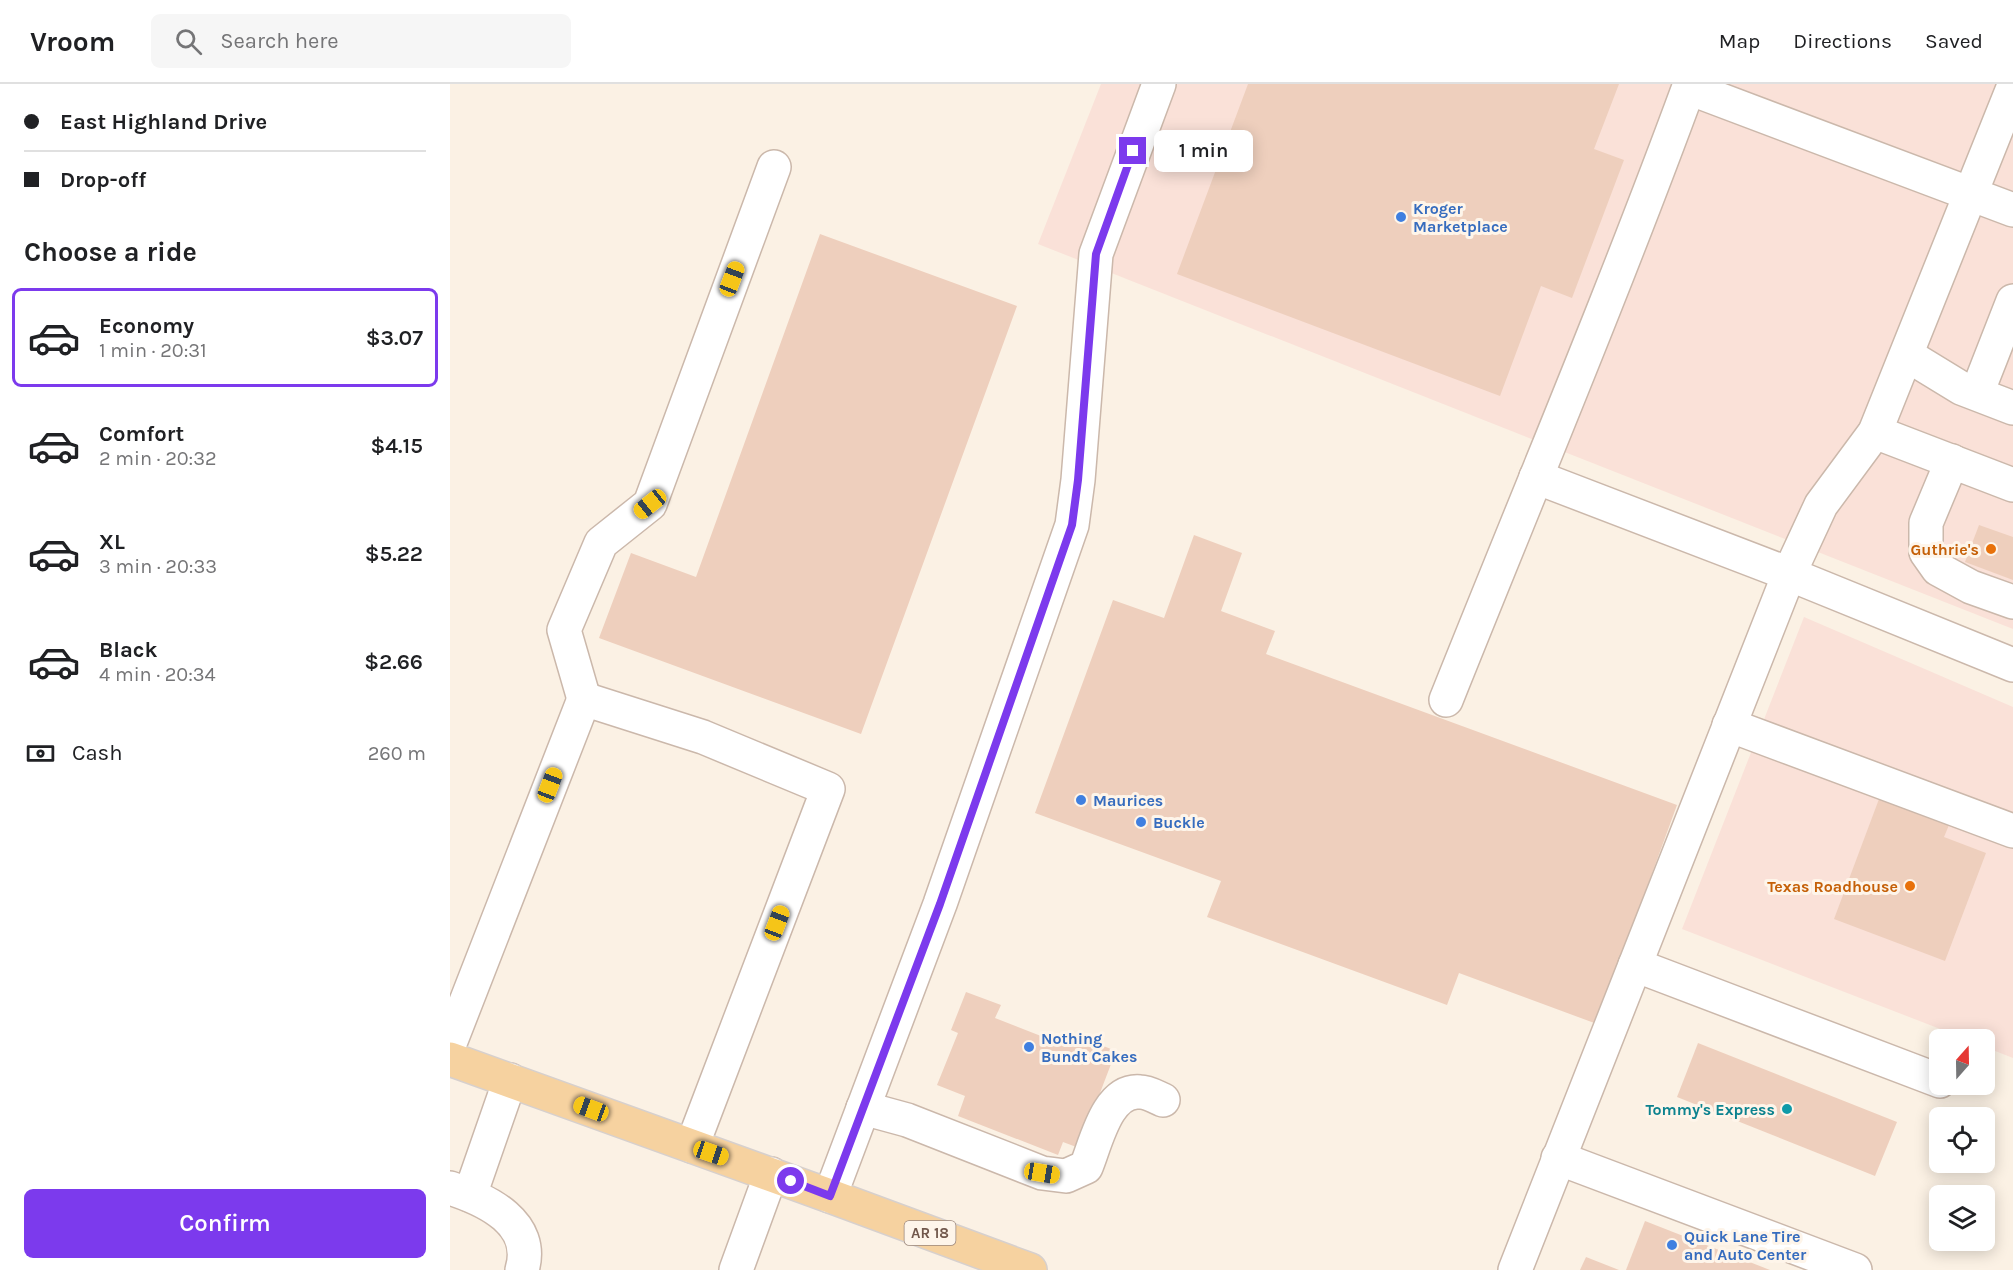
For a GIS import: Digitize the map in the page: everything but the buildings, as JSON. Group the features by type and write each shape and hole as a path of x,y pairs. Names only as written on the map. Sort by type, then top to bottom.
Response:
{"main road":[{"name":"AR 18","path":"450,1059 1030,1270"}],"street":[{"path":"830,1196 940,904 1072,525 1078,480 1096,254 1159,84"},
{"path":"1446,700 1652,191 1690,86 2013,210"},
{"path":"1515,1270 1789,574 1821,505 1875,432 2013,88"},
{"path":"450,1043 584,699 564,630 601,543 650,504 774,167"},
{"path":"1977,393 2013,301"},
{"path":"1907,355 1961,388 2013,408"},
{"path":"1875,432 2013,485"},
{"path":"1952,461 1926,523 1926,552 1938,569 1971,587 2013,602"},
{"path":"1536,477 1789,574 2013,665"},
{"path":"584,699 703,737 828,789 692,1146"},
{"path":"1729,725 2013,831"},
{"path":"1635,965 1929,1077"},
{"path":"510,1080 460,1191 502,1212 516,1227 525,1244 522,1270"},
{"path":"863,1108 907,1120 1042,1173 1066,1176 1086,1167 1110,1106 1123,1094 1141,1092 1163,1100"},
{"path":"1558,1158 1855,1270"},
{"path":"736,1270 771,1174"}],"shaded area":[{"path":"1101,84 2013,84 2013,629 1038,244"},
{"path":"1804,617 2013,707 2013,1058 1995,1051 1995,1029 1940,1029 1682,929"}],"place":[{"name":"Kroger Marketplace","path":"1401,217"},
{"name":"Guthrie's","path":"1991,549"},
{"name":"Maurices","path":"1081,800"},
{"name":"Buckle","path":"1141,822"},
{"name":"Texas Roadhouse","path":"1910,886"},
{"name":"Nothing Bundt Cakes","path":"1029,1047"},
{"name":"Tommy's Express","path":"1787,1109"},
{"name":"Quick Lane Tire and Auto Center","path":"1672,1245"}],"route":[{"path":"791,1181 830,1196 940,904 1072,525 1078,480 1096,254 1133,151"}]}
